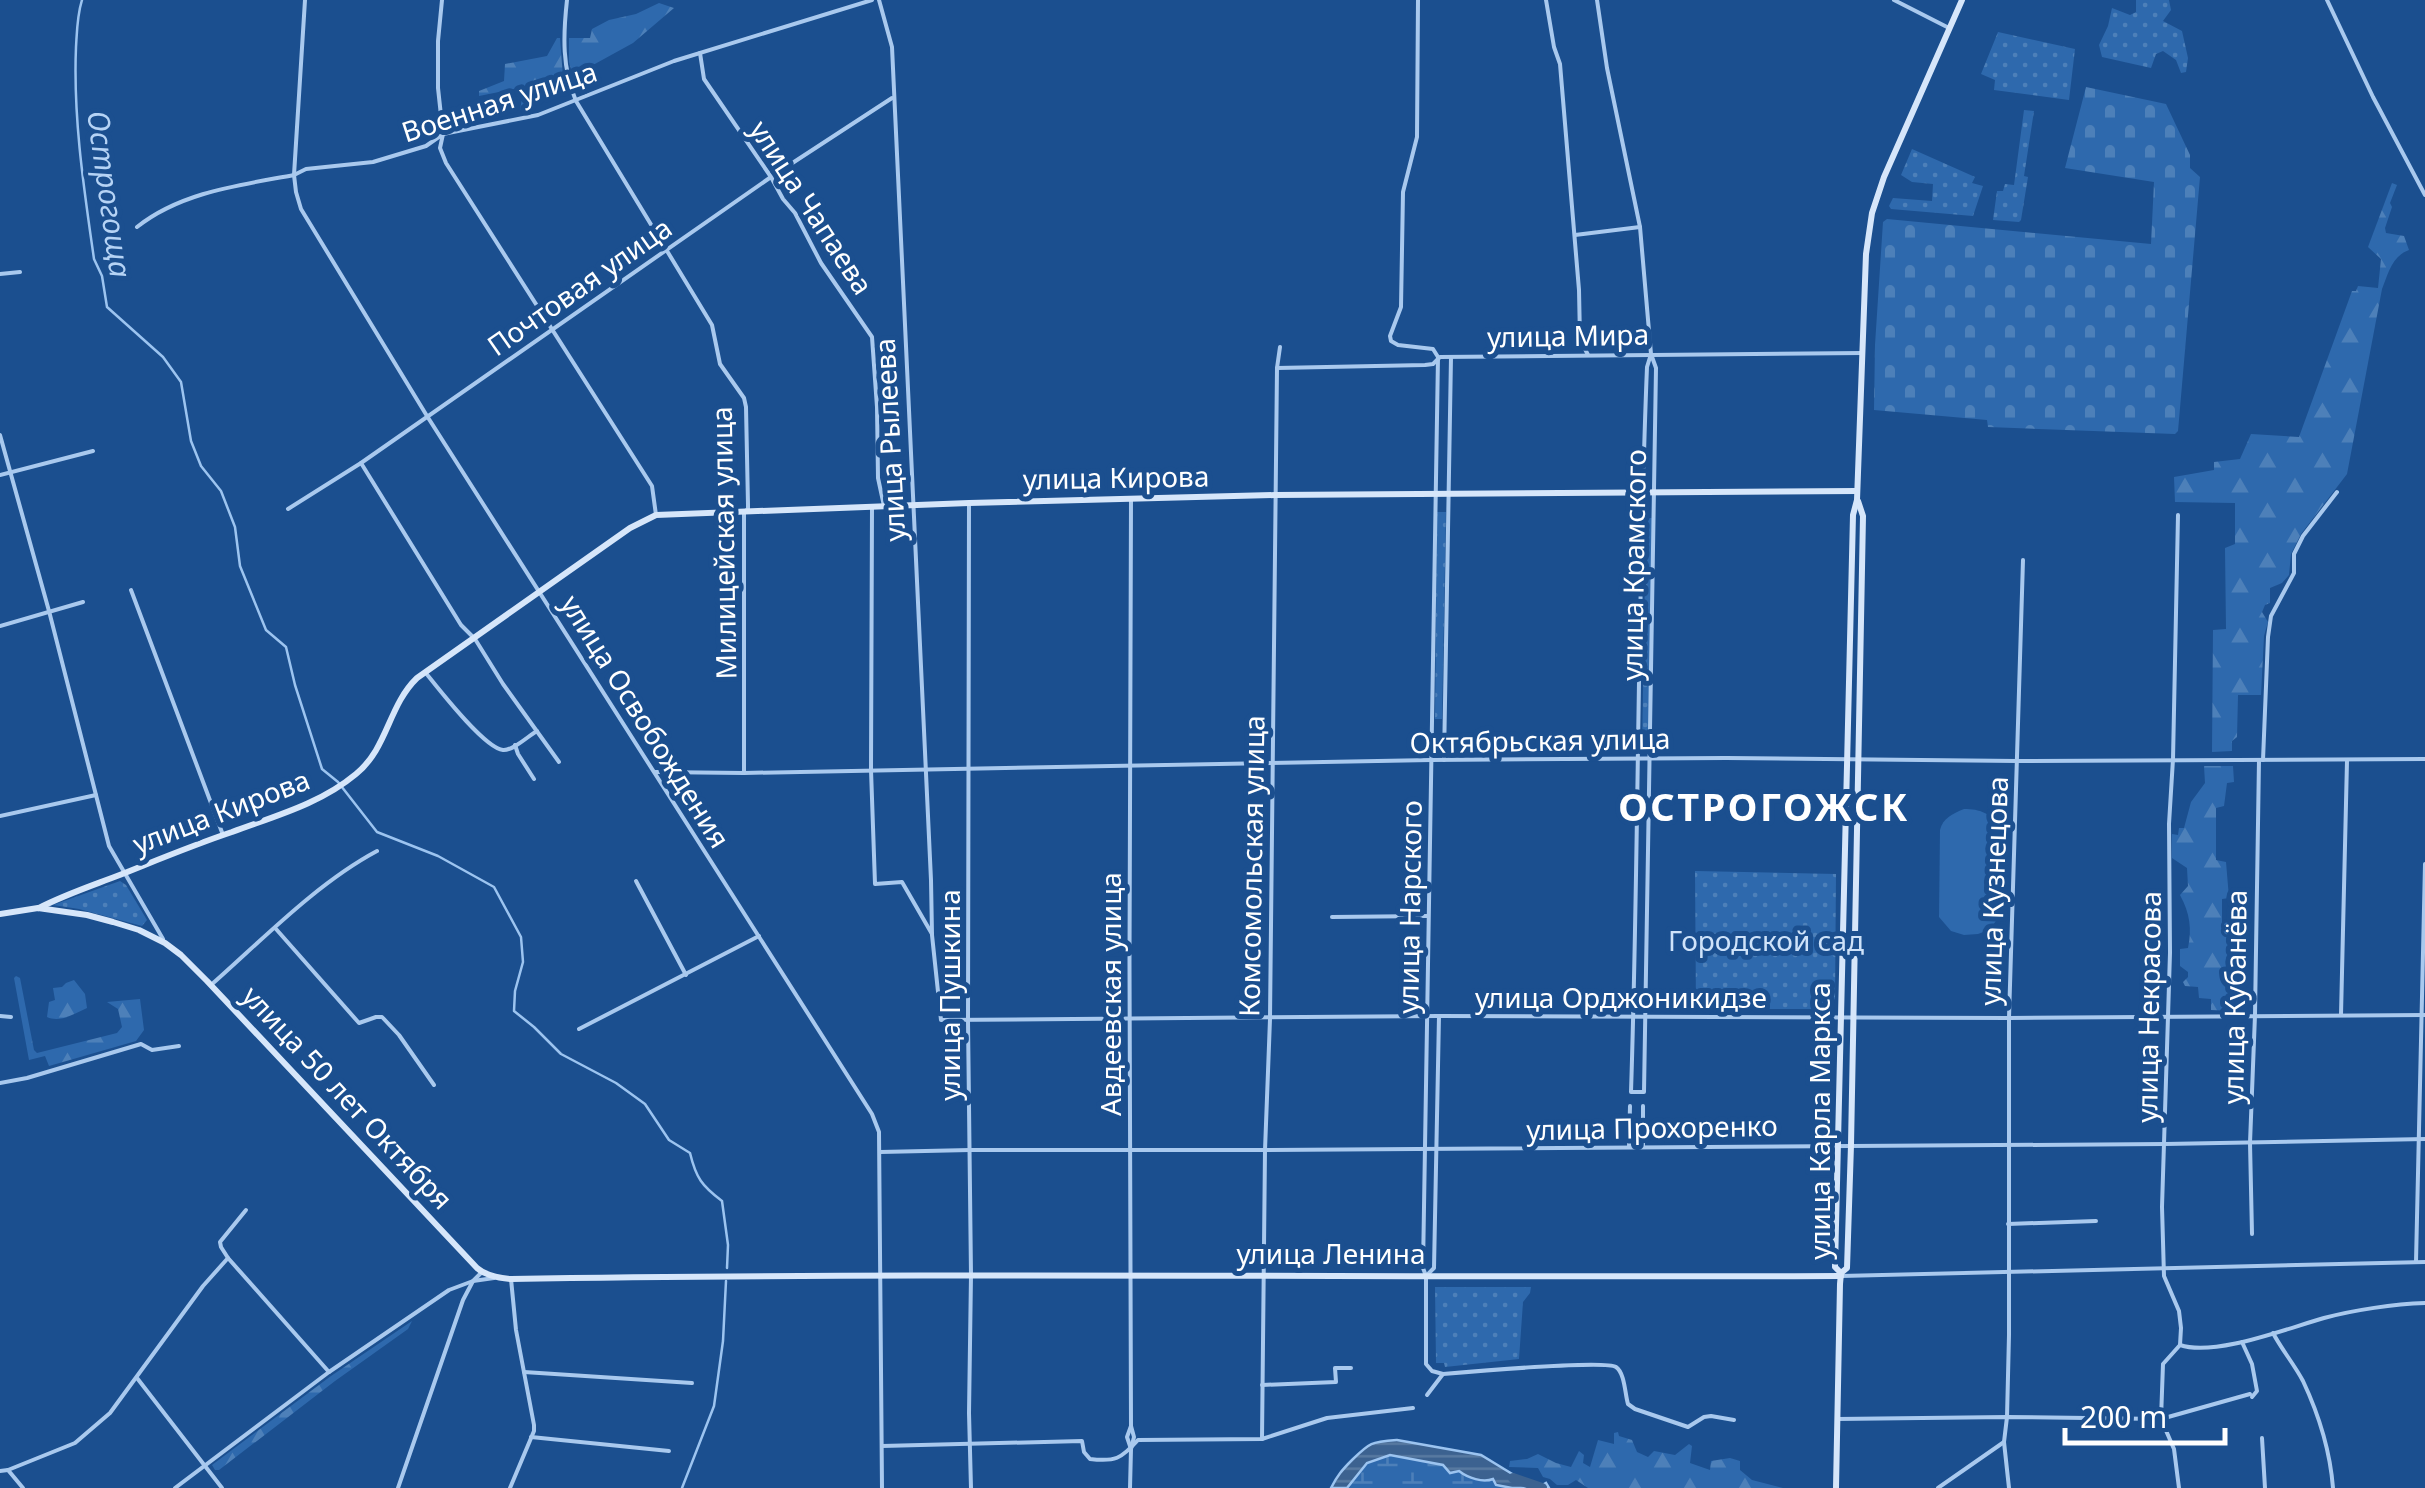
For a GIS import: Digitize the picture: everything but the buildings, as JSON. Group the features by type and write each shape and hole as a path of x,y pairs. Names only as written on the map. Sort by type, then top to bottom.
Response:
{"main road":[{"name":"улица Карла Маркса","path":"1836,1488 1841,1275 1835,1267 1853,516 1857,496 1866,254 1872,212 1884,178 1962,0"},
{"name":"улица Кирова","path":"38,908 328,793 351,778 376,752 410,684 630,528 656,515 1275,495 1857,496"},
{"name":"улица Карла Маркса","path":"1841,1275 1847,1268 1854,1017 1863,516 1857,496"},
{"path":"1845,848 1857,848"},
{"name":"улица 50 лет Октября","path":"0,914 38,908 76,913 139,930 165,943 211,985 473,1264 499,1278"},
{"name":"улица Ленина","path":"499,1278 1841,1275"}],"street":[{"name":"улица Освобождения","path":"305,0 294,175 301,210 872,1114 879,1132 882,1488"},
{"path":"442,0 438,88 444,134 440,148 652,486 656,515"},
{"name":"Милицейская улица","path":"567,0 565,68 576,101 712,325 720,364 744,398 748,505 744,512 744,773"},
{"name":"Военная улица","path":"137,227 152,215 214,190 294,175 306,169 373,162 426,146 444,134 538,115 674,61 876,0"},
{"name":"улица Рылеева","path":"876,0 892,46 939,1018"},
{"path":"1418,0 1417,136 1402,192 1401,307 1390,336 1398,345 1433,348 1438,357"},
{"path":"1546,0 1560,64 1580,339 1588,354"},
{"name":"улица Крамского","path":"1597,0 1640,228 1651,354 1656,368 1644,1092 1631,1092 1642,493 1646,368 1651,354"},
{"path":"1894,0 1950,28"},
{"path":"2327,0 2372,98 2425,194"},
{"name":"улица Чапаева","path":"700,53 704,79 872,337 878,407 878,478 884,506"},
{"name":"Почтовая улица","path":"288,509 361,464 771,177 894,97"},
{"path":"1574,235 1640,228"},
{"path":"0,274 20,272"},
{"name":"Комсомольская улица","path":"1262,1439 1280,347"},
{"name":"улица Мира","path":"1277,368 1432,364 1438,357 1863,353"},
{"name":"улица Нарского","path":"1438,357 1423,1268 1424,1356 1429,1369 1443,1374"},
{"path":"1444,760 1450,357"},
{"name":"улица 50 лет Октября","path":"0,435 109,846 165,943"},
{"path":"0,475 93,452"},
{"path":"361,464 461,625 475,639 502,684 559,762"},
{"name":"улица Кубанёва","path":"2252,1234 2250,1142 2268,636 2272,616 2294,573 2294,554 2337,492"},
{"name":"Авдеевская улица","path":"1130,1488 1130,1449 1134,1437 1130,1276 1131,498"},
{"name":"улица Пушкина","path":"970,503 970,1488"},
{"path":"872,507 871,770 875,884 902,882 932,934"},
{"name":"улица Некрасова","path":"2178,515 2162,1207 2163,1269 2179,1311 2180,1344"},
{"name":"улица Кузнецова","path":"2009,1488 2004,1442 2009,1018 2023,560"},
{"path":"131,590 224,834"},
{"path":"0,626 83,602"},
{"path":"425,672 462,716 500,749 515,745 537,730"},
{"path":"515,745 534,779"},
{"name":"Октябрьская улица","path":"655,772 1129,768 1431,760 2425,759"},
{"path":"2341,1015 2348,761"},
{"path":"0,816 96,794"},
{"path":"211,985 353,864 376,851"},
{"path":"2416,1262 2422,1139 2425,864"},
{"path":"636,881 686,974"},
{"path":"1636,898 1646,898"},
{"path":"1332,916 1428,916"},
{"path":"276,929 358,1023 382,1017 434,1086"},
{"path":"579,1029 759,936"},
{"name":"улица Орджоникидзе","path":"939,1018 968,1022 1427,1016 2424,1015"},
{"path":"0,1016 12,1016"},
{"name":"улица Нарского","path":"1426,1276 1434,1268 1440,1016"},
{"path":"0,1083 141,1044 152,1050 180,1046"},
{"path":"1629,1147 1630,1106"},
{"path":"1644,1106 1644,1147"},
{"name":"улица Прохоренко","path":"879,1152 2422,1139"},
{"path":"246,1210 220,1242 228,1258 330,1372"},
{"path":"2008,1224 2096,1221"},
{"path":"0,1471 74,1443 110,1413 156,1347 228,1258"},
{"name":"улица Ленина","path":"1841,1275 2425,1262"},
{"path":"398,1488 472,1281 473,1264"},
{"path":"472,1281 482,1272"},
{"path":"175,1488 330,1372 449,1290 472,1281 499,1278"},
{"path":"510,1488 534,1425 511,1280"},
{"path":"2179,1488 2174,1449 2162,1419 2162,1364 2180,1344 2192,1349 2243,1343 2329,1317 2425,1303"},
{"path":"2273,1333 2302,1378 2324,1435 2333,1488"},
{"path":"1837,1419 2162,1419 2258,1392 2243,1343"},
{"path":"1427,1395 1443,1374 1614,1366 1620,1371 1628,1404 1635,1409 1688,1427 1704,1417 1734,1420"},
{"path":"1262,1385 1336,1382 1335,1368 1351,1368"},
{"path":"524,1372 692,1383"},
{"path":"137,1378 222,1488"},
{"path":"882,1446 1082,1441 1087,1457 1105,1460 1120,1458 1138,1440 1262,1439 1327,1418 1412,1408"},
{"path":"531,1437 669,1451"},
{"path":"2262,1438 2265,1488"},
{"path":"1938,1488 2004,1442"},
{"path":"8,1470 22,1488"}],"green space":[{"path":"2136,0 2169,0 2171,10 2163,21 2182,31 2188,58 2186,72 2181,73 2176,60 2163,51 2156,54 2151,68 2102,57 2099,45 2112,8 2130,15 2136,12"},
{"path":"659,3 674,8 633,43 573,76 569,38 590,38 592,29 609,20 636,14"},
{"path":"1998,32 2075,49 2069,100 1994,90 1995,80 1981,74"},
{"path":"557,38 563,77 534,91 529,105 520,110 524,87 479,96 479,91 504,81 505,64 547,56"},
{"path":"2086,87 2166,104 2190,155 2190,168 2200,177 2178,431 2175,434 1988,427 1987,420 1874,410 1883,222 1887,219 2151,244 2154,182 2065,168"},
{"path":"2024,110 2034,111 2021,220 1993,220 1997,191 2003,191 2005,184 2014,185"},
{"path":"1912,149 1975,177 1972,183 1983,186 1973,216 1891,209 1893,198 1932,201 1933,184 1912,182 1901,175"},
{"path":"2392,183 2397,185 2386,233 2404,236 2409,250 2395,261 2382,289 2347,474 2301,534 2291,554 2289,575 2270,588 2270,603 2262,612 2268,622 2261,695 2238,695 2237,737 2232,741 2232,751 2212,752 2213,630 2226,629 2225,548 2235,544 2235,503 2175,502 2174,477 2214,470 2214,462 2240,459 2251,434 2299,437 2352,291 2358,286 2378,288 2381,259 2368,247"},
{"path":"1437,512 1446,512 1442,719 1435,719"},
{"path":"1646,518 1652,518 1648,750 1642,750"},
{"path":"2204,766 2233,766 2234,782 2227,783 2224,806 2216,808 2216,860 2226,862 2229,898 2222,899 2222,922 2230,923 2231,928 2232,1011 2211,1010 2211,999 2199,998 2198,987 2185,986 2188,972 2180,966 2180,949 2188,948 2190,934 2180,895 2188,886 2187,868 2172,858 2172,834 2178,835 2179,828 2184,828 2191,802 2205,783"},
{"path":"1964,809 1985,813 2000,828 1999,917 1989,930 1964,935 1951,931 1939,917 1940,830 1943,822"},
{"name":"Городской сад","path":"1695,871 1836,874 1835,999 1825,1009 1696,1009"},
{"path":"120,881 147,920 142,926 53,905"},
{"path":"16,976 20,978 37,1053 117,1033 122,1027 118,1009 107,1002 140,999 144,1030 136,1041 49,1066 45,1056 29,1060"},
{"path":"74,980 85,994 87,1008 62,1018 47,1017 49,1002 55,1000 53,988"},
{"path":"1435,1287 1531,1287 1523,1302 1519,1359 1445,1367 1444,1363 1436,1363"},
{"path":"412,1321 408,1329 215,1470 212,1465"},
{"path":"1614,1433 1632,1440 1637,1452 1648,1457 1654,1451 1675,1455 1689,1444 1690,1463 1710,1470 1711,1461 1730,1458 1740,1461 1740,1470 1752,1480 1783,1488 1588,1488 1576,1480 1557,1485 1543,1477 1538,1468 1509,1467 1510,1461 1538,1454 1571,1467 1579,1451 1584,1455 1583,1463 1590,1467 1598,1440 1614,1444"},
{"path":"1390,1455 1443,1465 1512,1488 1348,1488 1367,1463"}],"shaded area":[{"path":"1397,1440 1481,1455 1527,1483 1539,1487 1546,1483 1549,1488 1496,1485 1493,1479 1476,1479 1459,1471 1450,1473 1443,1465 1390,1455 1367,1463 1347,1488 1331,1488 1367,1446"}],"waterway":[{"name":"Острогоща","path":"82,0 76,47 78,127 94,259 102,276 107,307 163,357 181,382 191,441 201,466 221,491 235,527 240,566 266,630 286,647 322,769 338,782 377,832 438,856 494,887 521,937 523,962 514,1011 561,1054 616,1083 645,1104 669,1140 690,1153 701,1181 722,1201 727,1268"},
{"name":"Острогоща","path":"682,1488 714,1406 726,1281"},
{"path":"1513,1478 1542,1488"}],"district":[{"name":"ОСТРОГОЖСК","path":"1764,806"}]}
